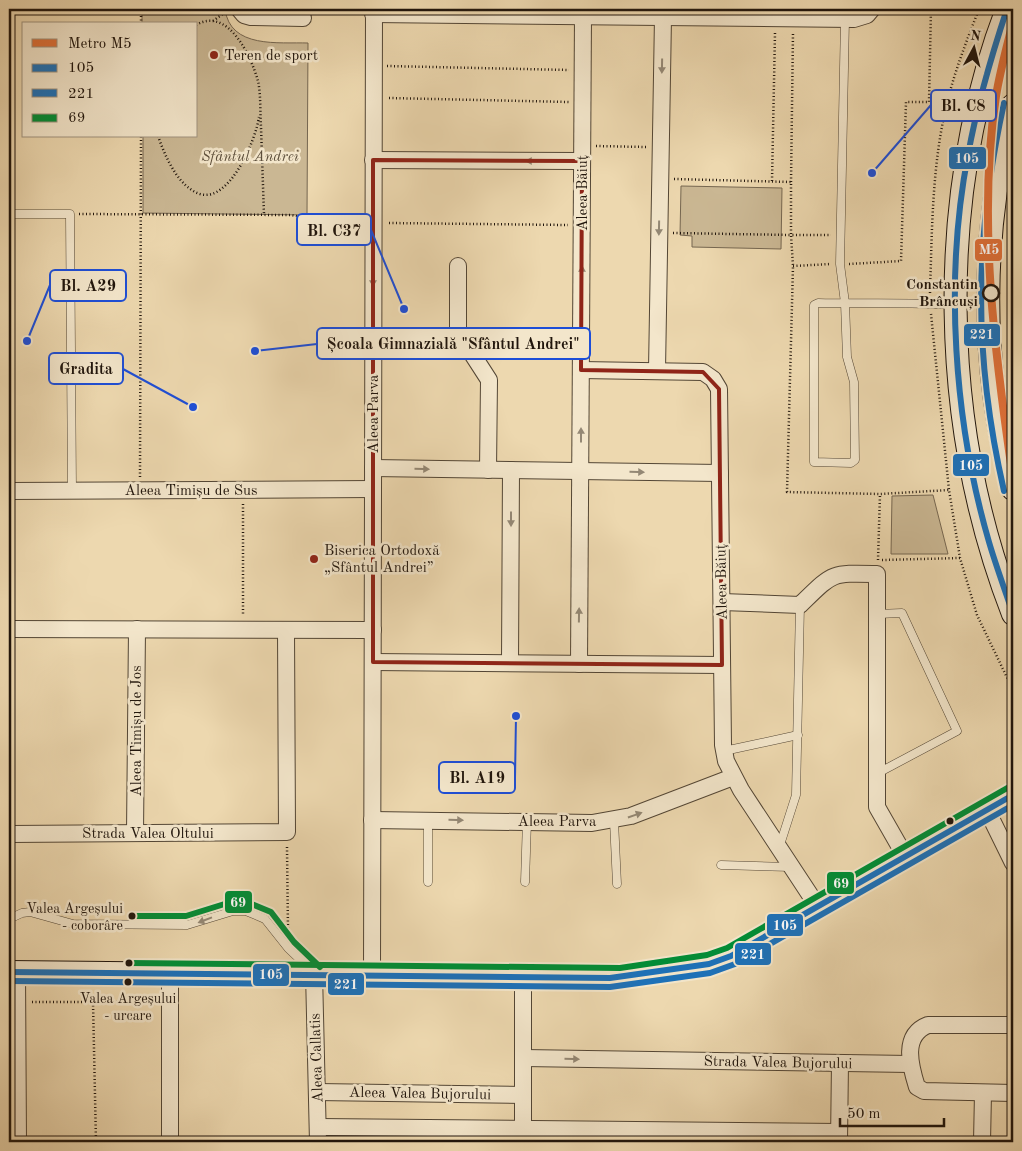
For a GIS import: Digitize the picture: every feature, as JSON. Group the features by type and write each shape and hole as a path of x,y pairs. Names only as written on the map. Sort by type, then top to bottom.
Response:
{"main road":[{"path":"1006,9 983,86 970,149 959,225 956,306 957,362 969,453 986,529 1013,614"},
{"path":"1013,105 1002,147 994,198 989,307 990,357 996,403 1013,487"},
{"path":"13,972 314,973 621,978 708,964 731,956 1013,795"}],"street":[{"path":"239,9 244,15 251,17 303,18"},
{"path":"374,12 516,12 583,16 663,17 755,14 775,18 845,19 861,18 872,9"},
{"name":"Aleea Parva","path":"372,974 374,12"},
{"name":"Aleea Băiuț","path":"579,664 583,16"},
{"path":"656,370 663,17"},
{"path":"373,160 582,153"},
{"path":"458,266 458,332 489,380 488,470"},
{"name":"Aleea Băiuț","path":"581,370 703,372 713,379 719,389 724,751 733,777 818,907"},
{"path":"373,468 720,473"},
{"path":"510,663 511,470"},
{"name":"Aleea Timișu de Sus","path":"9,491 373,490"},
{"path":"722,602 800,605 828,578 838,574 878,567 877,807 906,856"},
{"path":"9,628 373,630"},
{"name":"Aleea Timișu de Jos","path":"135,833 137,629"},
{"path":"286,630 287,832"},
{"path":"373,662 722,665"},
{"name":"Aleea Parva","path":"372,820 592,823 614,821 733,777"},
{"path":"987,810 1013,863"},
{"name":"Strada Valea Oltului","path":"9,834 287,832"},
{"path":"13,972 17,1002 18,1142"},
{"path":"170,972 170,1142"},
{"name":"Aleea Callatis","path":"314,973 318,1135"},
{"path":"523,977 523,1129"},
{"path":"1013,1024 928,1025 919,1029 913,1035 910,1064 917,1087 924,1092 1013,1093"},
{"name":"Strada Valea Bujorului","path":"524,1058 910,1064"},
{"path":"318,1135 463,1135 523,1129 839,1137 840,1063"},
{"name":"Aleea Valea Bujorului","path":"317,1092 523,1095"},
{"path":"982,1142 983,1093"}],"lane":[{"path":"845,19 840,264 845,303 847,357 854,382 856,460 851,464 816,463 813,458 813,308 818,303 845,303 930,304 956,306"},
{"path":"9,214 70,214 72,491"},
{"path":"779,850 796,795 800,605"},
{"path":"877,614 902,613 957,731 877,773"},
{"path":"724,751 798,735"},
{"path":"428,820 428,882"},
{"path":"525,882 527,821"},
{"path":"614,821 617,884"},
{"path":"721,865 791,867"},
{"path":"9,919 22,913 30,912 73,924 187,925 233,912 246,911 265,919 288,948 314,973"}],"path":[{"path":"141,9 141,22"},
{"path":"198,24 213,20 230,9"},
{"path":"794,18 791,182 793,266 901,261 906,102 929,102 931,9"},
{"path":"958,9 979,10 955,73 941,138 932,222 930,304 949,490 960,558 977,614 1013,690"},
{"path":"772,181 775,18"},
{"path":"213,20 229,28 242,44 258,80 264,215"},
{"path":"373,66 583,70"},
{"path":"373,98 583,102"},
{"path":"159,138 180,179 191,190 210,195 227,183 243,162 258,126 260,109"},
{"path":"140,491 141,138"},
{"path":"582,153 660,147"},
{"path":"660,179 791,182"},
{"path":"70,214 291,215 324,221 582,225"},
{"path":"659,233 840,234"},
{"path":"242,490 243,630"},
{"path":"880,494 878,567 960,558"},
{"path":"287,832 288,948"},
{"path":"17,1002 170,1003"},
{"path":"93,1002 96,1142"}],"highlighted area":[{"path":"373,160 582,161 581,370 703,372 719,389 722,665 373,662"}],"green space":[{"name":"Sfântul Andrei","path":"142,9 225,9 229,22 236,31 246,37 258,41 308,43 307,215 143,213 143,138 198,138 198,22 142,22"},
{"path":"681,186 782,188 781,249 692,247 692,236 680,235"},
{"path":"933,495 948,554 891,554 892,496"}],"metro line":[{"name":"M5","path":"1013,22 996,96 988,190 988,239 995,336 1013,478"}],"transit line":[{"name":"105","path":"1007,9 985,81 968,155 956,251 955,300 956,350 968,448 977,496 989,542 1013,614"},
{"name":"221","path":"1004,103 987,202 981,297 982,344 987,392 1004,491"},
{"name":"69","path":"128,963 620,968 707,955 727,948 1009,787"},
{"name":"105","path":"9,972 610,978 709,964 731,956 1013,795"},
{"name":"221","path":"9,981 610,987 710,973 735,964 1013,805"},
{"name":"69","path":"132,916 186,916 231,902 249,903 271,912 294,942 320,967"}],"place":[{"name":"Teren de sport","path":"214,55"},
{"name":"Bl. C8","path":"872,173"},
{"name":"Constantin Brâncuși","path":"991,293"},
{"name":"Bl. C37","path":"404,309"},
{"name":"Bl. A29","path":"27,341"},
{"name":"Școala Gimnazială \"Sfântul Andrei\"","path":"255,351"},
{"name":"Gradita","path":"193,407"},
{"name":"Biserica Ortodoxă „Sfântul Andrei”","path":"314,559"},
{"name":"Bl. A19","path":"516,716"},
{"name":"Valea Argeșului - coborâre","path":"132,916"},
{"name":"Valea Argeșului - urcare","path":"128,982"}]}
